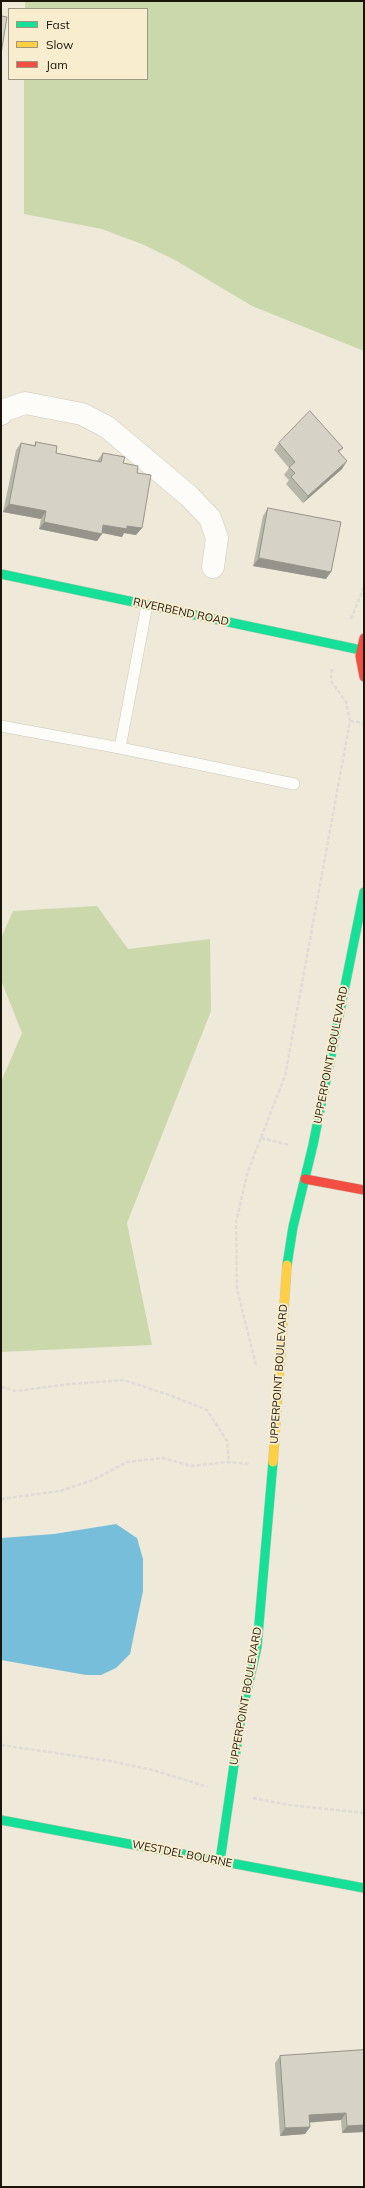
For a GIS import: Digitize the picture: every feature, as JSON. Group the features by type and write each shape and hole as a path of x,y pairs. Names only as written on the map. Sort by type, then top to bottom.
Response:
{"street":[{"path":"1,414 5,410 25,403 82,414 107,427 189,496 210,518 217,538 213,567"},
{"name":"RIVERBEND ROAD","path":"1,574 361,650"},
{"path":"364,638 361,650 361,670 364,676"},
{"name":"UPPERPOINT BOULEVARD","path":"220,1861 241,1717 257,1647 287,1267 293,1227 305,1179 364,892"},
{"path":"305,1179 364,1190"},
{"name":"WESTDEL BOURNE","path":"1,1820 364,1888"}],"lane":[{"path":"120,748 147,605"},
{"path":"1,726 120,748 294,784"}],"path":[{"path":"340,645 364,586"},
{"path":"350,721 364,723"},
{"path":"261,1138 297,1146"},
{"path":"1,1387 16,1391 70,1384 124,1380 172,1396 206,1410 227,1441 229,1462"},
{"path":"1,1499 60,1491 93,1480 127,1462 164,1458 191,1466 229,1462 272,1466"},
{"path":"1,1745 110,1761 153,1770 230,1793 289,1805 364,1813"}],"green space":[{"path":"25,1 364,1 364,351 252,306 175,260 144,245 102,229 24,214 24,80 148,80 148,8 25,8"},
{"path":"97,906 128,949 210,939 211,1011 127,1223 152,1345 1,1352 1,1082 22,1033 1,980 1,938 13,911"}],"water":[{"path":"116,1524 137,1538 143,1559 143,1591 130,1654 116,1668 101,1675 86,1675 1,1660 1,1538 54,1534"}],"building":[{"path":"1,16 7,17 1,54"},
{"path":"310,411 343,448 338,451 347,461 308,496 291,477 295,473 289,467 295,462 279,443"},
{"path":"36,442 57,446 56,453 101,462 103,453 125,457 123,463 138,466 137,473 151,475 142,528 127,526 127,529 103,525 102,534 44,522 46,511 9,504 21,443 35,446"},
{"path":"268,508 341,522 331,572 259,558"},
{"path":"364,2050 364,2125 347,2126 346,2113 309,2115 310,2127 285,2128 280,2056"}],"traffic: fast":[{"path":"1,574 361,650"},
{"path":"287,1265 293,1227 313,1145 364,892"},
{"path":"220,1861 241,1717 257,1647 273,1462"},
{"path":"1,1820 364,1888"}],"traffic: slow":[{"path":"273,1462 287,1265"}],"traffic: jam":[{"path":"364,638 360,656 364,677"},
{"path":"305,1179 364,1190"}]}
